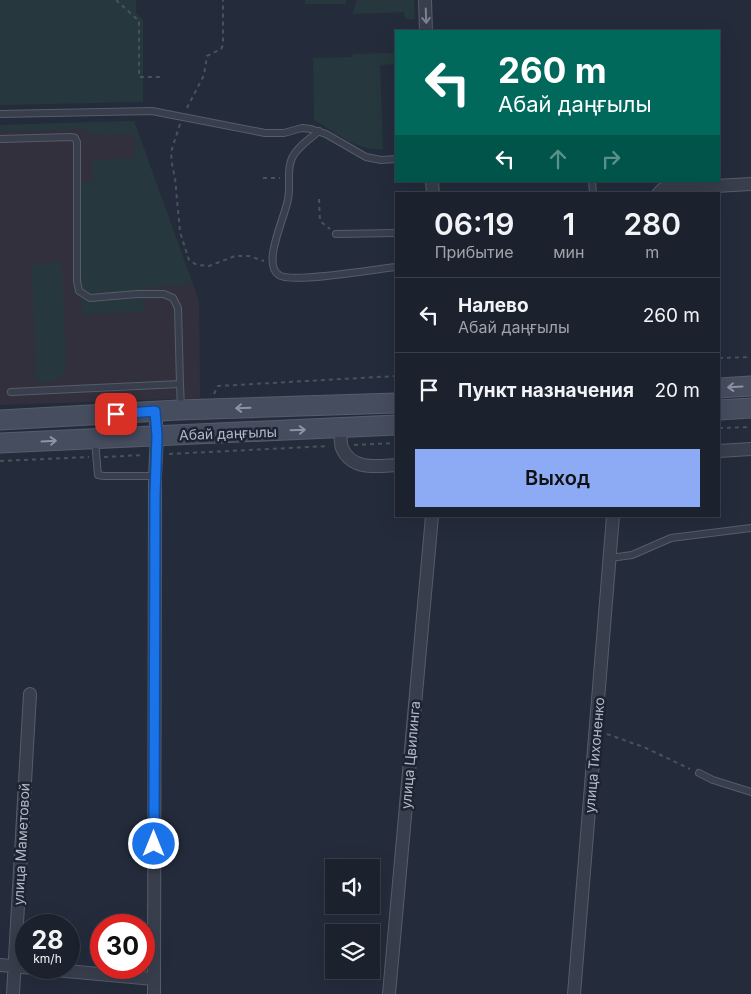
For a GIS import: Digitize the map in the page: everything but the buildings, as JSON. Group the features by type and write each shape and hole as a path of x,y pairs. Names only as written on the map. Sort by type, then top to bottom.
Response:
{"street":[{"path":"425,0 426,30"},
{"path":"660,192 663,189 751,184"},
{"path":"720,388 751,386"},
{"name":"Абай даңғылы","path":"0,420 155,411 395,403"},
{"path":"720,410 751,408"},
{"path":"154,914 155,411"},
{"name":"Абай даңғылы","path":"0,444 95,448 341,437 395,425"},
{"path":"341,437 350,459 360,466 395,466"},
{"path":"720,451 751,449"},
{"name":"улица Цвилинга","path":"389,994 432,517"},
{"name":"улица Тихоненко","path":"574,994 614,517"},
{"name":"улица Маметовой","path":"13,994 30,694"},
{"path":"0,965 90,973"},
{"path":"154,979 154,994"}],"lane":[{"path":"0,114 152,111 265,133 284,133 302,128 319,131 366,157 381,160 395,159"},
{"path":"319,131 298,149 290,164 288,200 275,244 272,265 278,275 302,278 395,267"},
{"path":"0,139 71,136 75,138 77,142 79,291 90,298 146,294 164,294 173,298 178,308 181,410"},
{"path":"336,234 395,233"},
{"path":"11,392 180,384"},
{"path":"95,448 98,475 155,476"},
{"path":"610,558 632,555 672,538 751,528"},
{"path":"699,773 713,780 751,792"}],"path":[{"path":"116,0 139,21 139,77 162,77"},
{"path":"223,0 223,45 221,49 207,56 204,75 183,117 171,152 180,232 189,260 197,264 209,266 235,256 249,256 259,258 272,265"},
{"path":"263,178 288,178"},
{"path":"319,199 320,221 336,234"},
{"path":"720,358 751,357"},
{"path":"218,386 395,376"},
{"path":"720,428 751,426"},
{"path":"0,461 95,448 156,445 341,437 395,443"},
{"path":"596,729 646,748 699,773"}],"shaded area":[{"path":"0,0 136,0 136,13 143,20 143,102 0,105"},
{"path":"305,0 346,0 345,4 305,4"},
{"path":"357,0 414,0 415,19 405,19 404,12 352,14"},
{"path":"395,40 395,64 380,65 383,149 374,149 356,144 314,120 313,58 352,57 353,54 394,53"},
{"path":"134,121 199,301 200,398 0,405 0,125"},
{"path":"134,121 193,285 145,287 145,312 82,314 78,182 93,181 93,160 135,158 134,134 90,135 86,129 0,131 0,125"},
{"path":"62,262 66,371 56,381 36,382 32,264"}],"route":[{"path":"116,414 155,411 157,436 155,476 154,844"}]}
